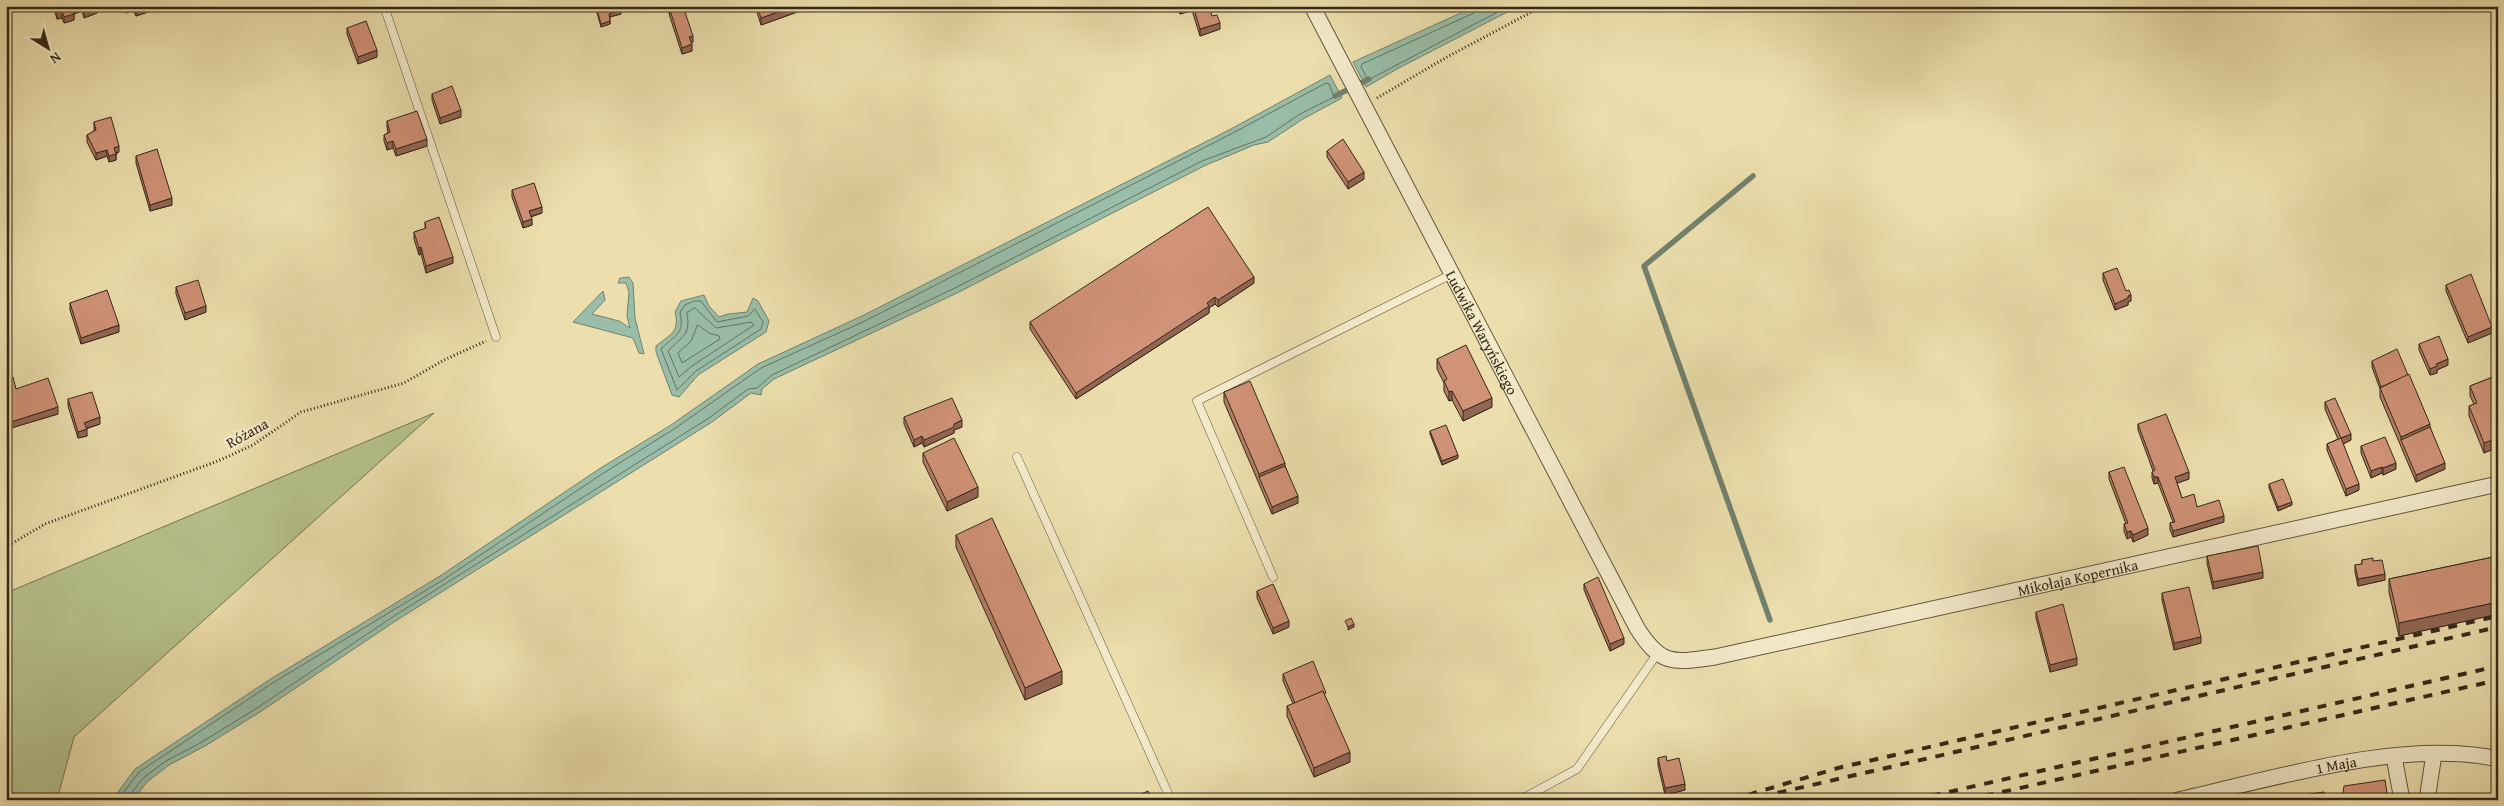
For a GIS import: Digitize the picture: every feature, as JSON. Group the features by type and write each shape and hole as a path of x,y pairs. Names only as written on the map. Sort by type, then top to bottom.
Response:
{"street":[{"name":"Ludwika Waryńskiego","path":"1312,6 1637,628 1657,654"},
{"name":"Mikołaja Kopernika","path":"1657,654 1669,660 1686,661 1715,657 2498,484"},
{"path":"2427,800 2434,754"},
{"name":"1 Maja","path":"2178,800 2325,767 2394,757 2461,754 2498,759"},
{"path":"2394,757 2402,800"}],"lane":[{"path":"384,6 496,337"},
{"path":"1273,577 1197,401 1452,274"},
{"path":"1017,457 1171,800"},
{"path":"1520,800 1577,769 1657,654"}],"path":[{"path":"1364,105 1447,57 1543,6"},
{"name":"Różana","path":"6,547 45,524 218,461 254,445 301,412 404,383 444,360 496,337"}],"shaded area":[{"path":"434,413 74,737 57,800 6,800 6,593"}],"water":[{"path":"1476,6 1519,6 1366,87 1353,62"},
{"path":"1330,75 1342,98 1303,119 1268,142 1254,145 1204,166 957,293 774,379 762,389 761,395 751,393 712,422 397,620 260,712 205,746 169,765 147,782 133,800 112,800 135,769 269,680 440,576 599,469 671,425 758,364 862,316 1229,130"},
{"path":"629,277 633,283 635,318 644,354 639,353 633,338 573,322 603,291 605,300 592,314 619,321 630,328 627,316 629,292 626,283 618,283 620,278"},
{"path":"704,295 709,306 719,317 747,312 753,298 758,301 769,321 766,332 698,375 679,397 672,395 656,352 656,346 673,332 676,324 675,312 681,301"}],"building":[{"path":"55,6 77,6 72,8 74,14 64,17 62,11 57,12"},
{"path":"83,6 97,6 97,7 84,11"},
{"path":"134,6 146,6 136,10"},
{"path":"596,6 619,6 621,10 609,14 610,21 601,24"},
{"path":"668,6 682,6 670,10 670,14"},
{"path":"683,6 693,36 689,37 692,44 682,48 670,10"},
{"path":"757,6 795,6 761,18"},
{"path":"1193,6 1209,6 1212,16 1217,15 1220,23 1200,29"},
{"path":"366,21 377,50 358,57 347,28"},
{"path":"452,86 461,110 440,118 432,94"},
{"path":"417,111 427,139 396,149 393,141 387,143 384,135 390,132 387,121"},
{"path":"111,117 119,146 114,148 116,154 109,156 107,150 96,153 87,135 96,130 94,122"},
{"path":"1343,139 1364,172 1348,182 1327,151"},
{"path":"157,149 172,198 150,205 136,156"},
{"path":"534,183 542,207 529,211 532,219 523,222 512,190"},
{"path":"1208,207 1254,277 1218,300 1215,297 1207,303 1209,306 1076,393 1030,322"},
{"path":"439,217 453,257 426,266 421,247 419,248 414,232 426,228 425,222"},
{"path":"2117,268 2126,291 2129,290 2131,295 2115,304 2103,273"},
{"path":"2471,274 2492,327 2468,337 2446,285"},
{"path":"198,280 206,306 185,313 176,287"},
{"path":"107,290 119,325 81,338 70,303"},
{"path":"2439,336 2448,359 2430,369 2419,344"},
{"path":"1466,345 1492,398 1463,411 1452,391 1449,392 1444,381 1447,379 1437,359"},
{"path":"2397,349 2408,375 2381,387 2372,361"},
{"path":"2409,374 2430,424 2401,437 2380,388"},
{"path":"2498,375 2498,438 2484,443 2469,406 2477,403 2470,386"},
{"path":"13,377 16,389 48,378 58,407 11,422 8,414 6,414 6,379"},
{"path":"1250,381 1285,463 1259,474 1224,392"},
{"path":"92,392 100,417 84,423 87,429 78,432 68,399"},
{"path":"952,398 962,420 954,424 954,427 924,440 922,436 914,440 904,417"},
{"path":"2335,398 2351,434 2341,438 2325,402"},
{"path":"2166,414 2189,472 2175,477 2182,498 2194,494 2197,507 2219,500 2224,516 2173,531 2170,523 2175,522 2158,477 2154,477 2152,472 2155,470 2138,424"},
{"path":"1446,425 1458,455 1442,461 1430,431"},
{"path":"2430,427 2445,463 2416,475 2401,440"},
{"path":"2385,437 2396,463 2371,471 2361,446"},
{"path":"954,438 978,487 947,502 923,453"},
{"path":"2341,438 2359,484 2346,489 2327,444"},
{"path":"1285,466 1298,496 1272,507 1259,477"},
{"path":"2124,467 2148,528 2133,535 2131,531 2127,532 2124,524 2128,523 2109,472"},
{"path":"2283,479 2292,502 2278,507 2269,484"},
{"path":"992,518 1062,671 1025,688 956,535"},
{"path":"2258,546 2263,572 2213,582 2207,556"},
{"path":"2498,556 2498,602 2399,623 2389,579"},
{"path":"2373,558 2373,561 2382,560 2385,574 2358,579 2355,565 2362,564 2362,560"},
{"path":"1598,577 1624,638 1610,644 1584,584"},
{"path":"1273,584 1289,621 1273,628 1257,591"},
{"path":"2189,587 2201,637 2174,643 2162,593"},
{"path":"2063,604 2077,658 2050,665 2036,612"},
{"path":"1351,618 1354,624 1348,627 1345,621"},
{"path":"1313,661 1326,693 1324,694 1323,691 1295,703 1283,674"},
{"path":"1323,691 1350,752 1314,768 1287,706"},
{"path":"1666,756 1667,761 1679,758 1685,784 1665,788 1658,758"},
{"path":"2385,780 2388,800 2342,800 2344,786"},
{"path":"1148,791 1152,800 1128,800"},
{"path":"2324,792 2323,800 2309,800 2310,794"}],"waterway":[{"path":"1335,96 1369,79"},
{"path":"1753,176 1644,266 1770,620"}],"railway":[{"path":"1731,800 1838,768 2498,616"},
{"path":"1760,797 2498,627"},
{"path":"1914,800 2498,666"},
{"path":"1967,800 2498,680"}]}
